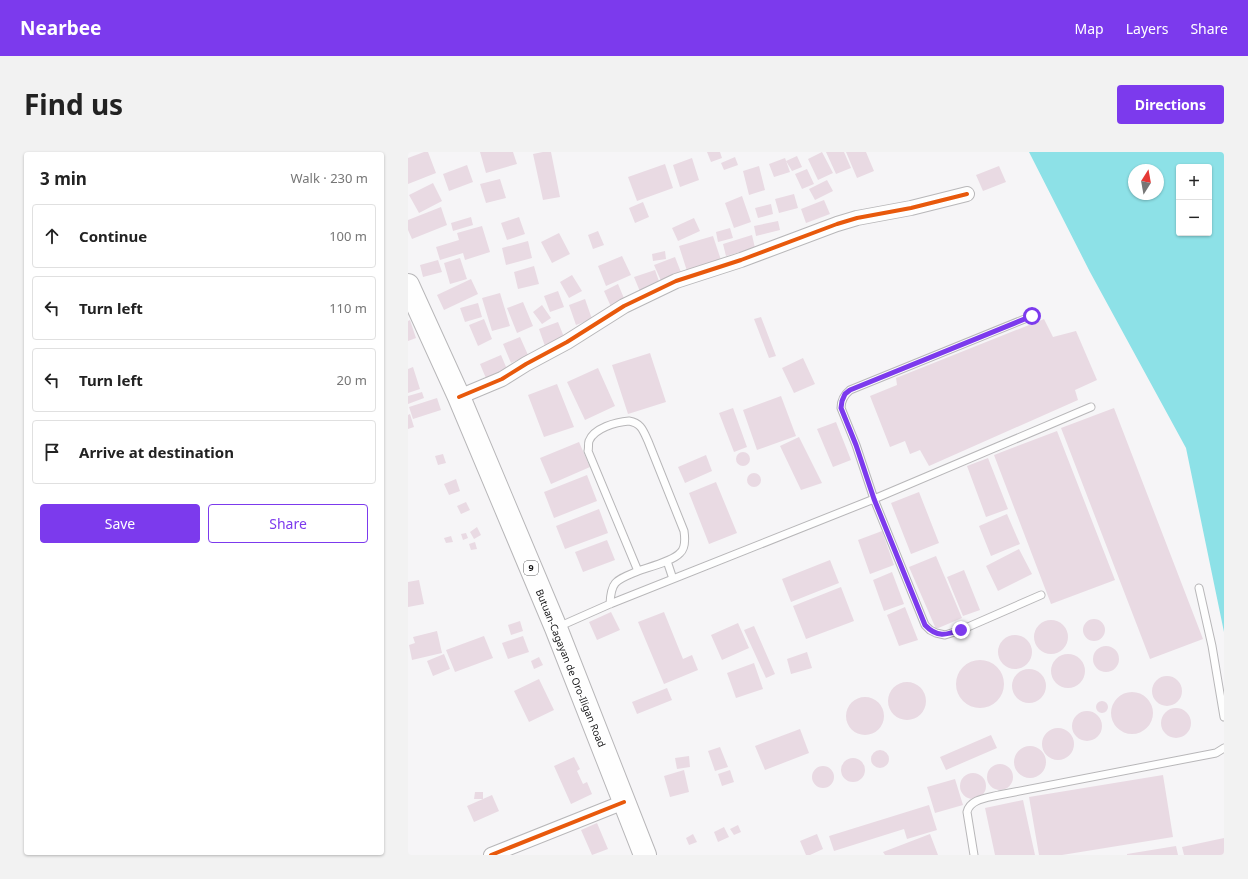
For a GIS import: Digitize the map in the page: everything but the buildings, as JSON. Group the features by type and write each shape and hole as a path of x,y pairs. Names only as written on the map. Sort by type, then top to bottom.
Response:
{"highway":[{"name":"Butuan-Cagayan de Oro-Iligan Road","path":"408,285 459,397 556,628 645,855"}],"street":[{"path":"459,397 502,379 567,342 624,306 676,281 741,260 857,218 911,208 967,194"},
{"path":"491,855 624,802"}],"lane":[{"path":"1032,316 850,390 845,394 841,408 856,445 874,499 925,625 930,630 945,635 961,630 1041,595"},
{"path":"556,628 610,604 874,499 1091,407"},
{"path":"610,604 612,586 619,580 638,571 667,561 680,553 684,547 685,540 684,531 642,428 636,422 629,421 619,422 600,430 589,442 588,451 638,571"},
{"path":"667,561 673,579"},
{"path":"1199,588 1212,646 1224,717"},
{"path":"974,855 967,812 968,807 973,803 999,795 1216,753 1224,748"}],"water":[{"path":"1029,152 1224,152 1224,632 1186,448 1090,272"}],"cycle path":[{"path":"459,397 502,379 567,342 624,306 676,281 741,260 857,218 911,208 967,194"},
{"path":"491,855 624,802"}],"route":[{"path":"961,630 945,635 930,630 925,625 874,499 856,445 841,408 842,401 845,394 850,390 1032,316"}]}
